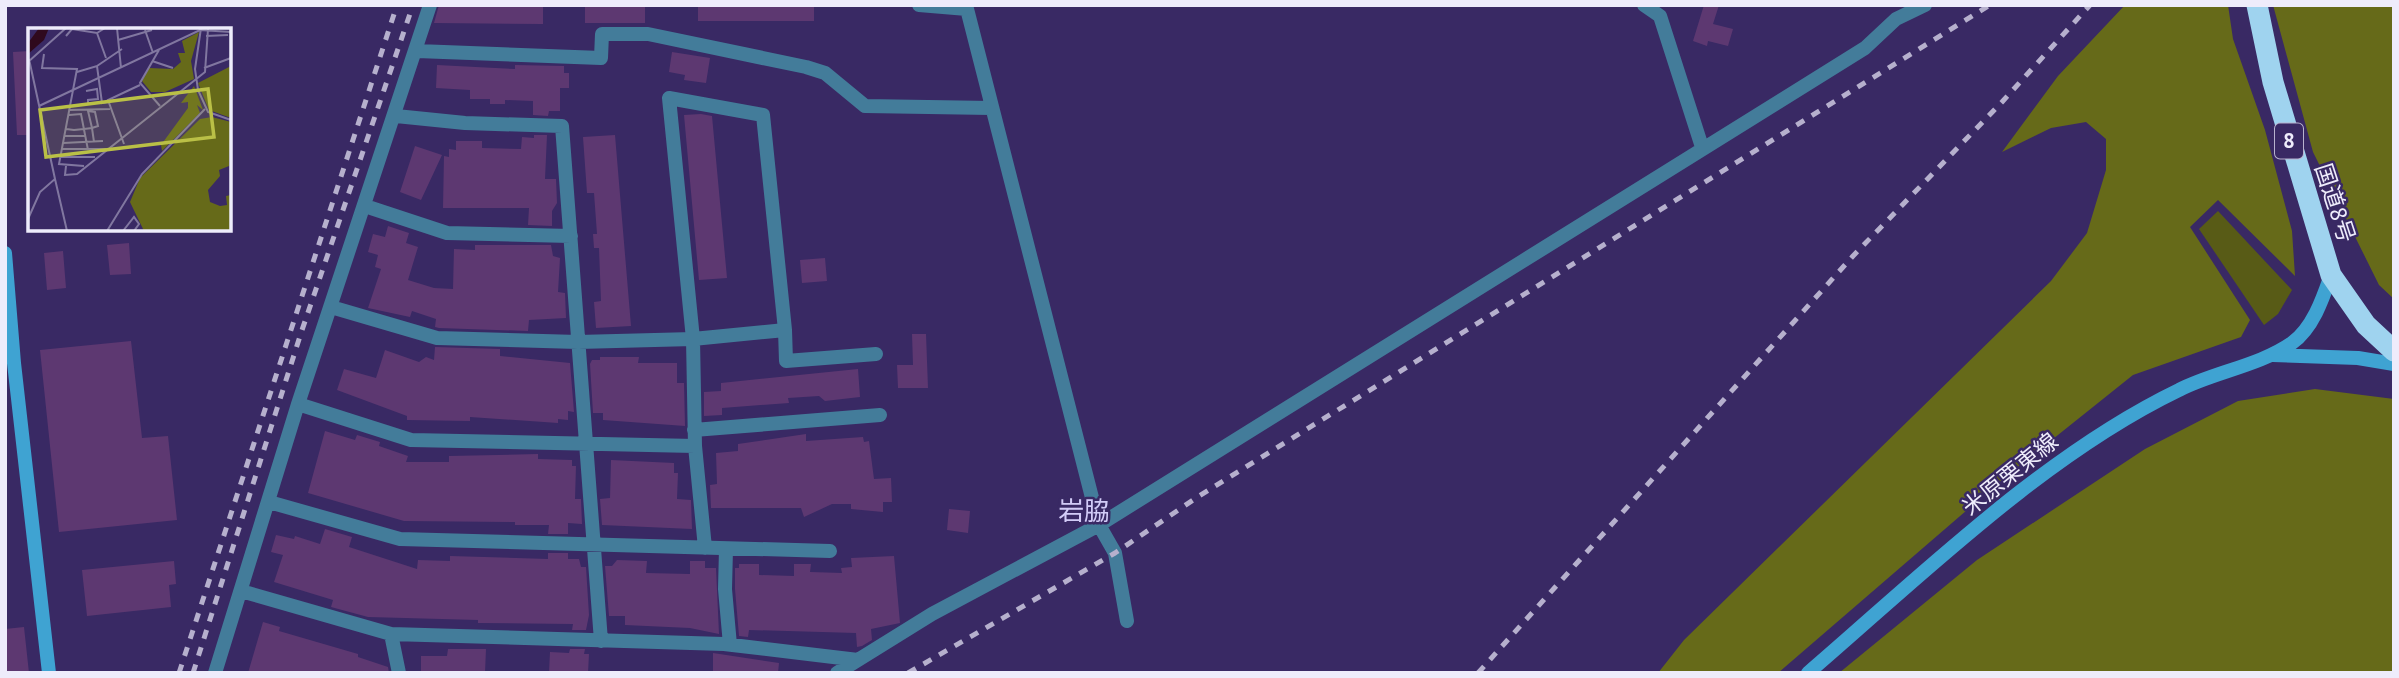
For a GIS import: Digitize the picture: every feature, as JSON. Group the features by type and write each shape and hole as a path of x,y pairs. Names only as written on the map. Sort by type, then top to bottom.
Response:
{"highway":[{"name":"国道8号","path":"2257,5 2273,82 2331,275 2366,326 2394,351"}],"main road":[{"path":"5,253 49,673"},
{"name":"米原栗東線","path":"1808,673 2049,469 2119,421 2181,388 2268,355 2293,342 2321,303 2331,275"},
{"name":"米原栗東線","path":"2268,355 2358,358 2394,365"}],"street":[{"path":"215,673 298,404 396,116 430,5"},
{"path":"919,5 966,7 1099,525 1115,553 1127,621"},
{"path":"1644,5 1660,16 1702,147"},
{"path":"837,673 932,614 1099,525 1702,147 1866,48 1896,19 1925,5"},
{"path":"417,51 601,58 602,34 648,34 819,71 865,106 991,108"},
{"path":"705,548 694,429 693,339 669,98 764,115 786,361 876,354"},
{"path":"396,116 465,123 562,126 601,641"},
{"path":"365,206 447,233 571,236"},
{"path":"331,307 437,338 578,342 693,339 785,330"},
{"path":"298,404 411,440 695,446"},
{"path":"694,429 880,415"},
{"path":"269,502 400,539 830,551"},
{"path":"726,548 725,589 730,645"},
{"path":"241,591 391,634 730,645 858,660"},
{"path":"391,634 399,673"}],"shaded area":[{"path":"2125,5 2228,5 2233,39 2265,130 2292,231 2295,276 2218,200 2190,227 2250,320 2241,337 2133,375 2003,479 1778,673 1658,673 1684,640 2051,281 2087,233 2106,170 2106,139 2086,122 2051,128 2002,152 2058,76"},
{"path":"2273,5 2394,5 2394,299 2379,285 2313,152"},
{"path":"2218,211 2292,290 2278,314 2264,325 2199,229"},
{"path":"2315,389 2394,399 2394,673 1839,673 1977,560 2145,449 2238,401"}],"building":[{"path":"439,5 543,5 543,24 434,23"},
{"path":"585,5 645,5 645,23 585,23"},
{"path":"698,5 814,5 814,21 698,21"},
{"path":"1704,5 1719,5 1713,24 1733,29 1728,46 1708,41 1707,46 1693,41"},
{"path":"28,51 28,135 17,135 13,52"},
{"path":"672,52 710,58 706,83 684,80 685,75 669,72"},
{"path":"437,65 515,69 515,65 564,66 564,73 569,73 569,88 560,88 560,111 549,111 548,116 533,115 533,101 505,100 505,104 490,104 490,99 470,99 470,90 436,88"},
{"path":"684,115 712,116 727,278 699,280"},
{"path":"534,135 547,135 545,179 556,179 557,203 552,211 552,226 528,225 529,208 443,208 444,156 449,157 449,149 456,150 456,141 482,141 482,148 521,149 522,137 534,138"},
{"path":"615,135 631,326 596,328 594,302 601,301 599,248 594,248 593,234 597,234 594,193 587,193 583,137"},
{"path":"415,146 442,155 421,200 400,192"},
{"path":"388,226 409,233 406,243 418,247 408,280 434,288 453,289 454,249 475,250 475,245 551,245 553,256 560,258 558,292 565,293 566,318 529,320 528,331 439,328 435,327 436,319 412,311 410,317 368,308 381,269 375,267 378,255 368,252 373,234 385,237"},
{"path":"129,243 131,274 110,275 107,245"},
{"path":"63,251 66,288 47,290 44,253"},
{"path":"825,258 827,281 802,283 800,260"},
{"path":"912,334 926,334 928,388 898,388 897,365 913,365"},
{"path":"131,341 142,438 168,436 177,520 59,532 40,350"},
{"path":"435,347 500,349 500,356 570,363 574,412 568,411 568,420 558,419 558,423 470,417 470,421 407,420 407,416 337,390 344,369 376,378 385,350 419,362 426,357 434,360"},
{"path":"600,357 639,357 638,363 677,363 677,383 684,383 685,426 603,420 603,413 593,413 590,364 592,360 600,360"},
{"path":"858,369 860,397 825,401 819,396 788,398 789,403 722,408 722,415 704,416 704,392 721,391 721,383"},
{"path":"325,431 355,440 357,435 380,442 379,446 408,456 406,462 449,462 449,456 538,454 538,459 572,460 572,466 576,466 575,499 581,499 582,524 568,523 568,534 548,534 549,525 404,521 308,493"},
{"path":"806,434 806,441 863,437 864,442 869,441 874,479 891,478 892,502 883,502 883,512 851,509 851,504 832,504 804,517 801,508 711,508 710,485 717,484 716,453 738,451 738,444"},
{"path":"611,460 674,463 674,473 678,473 677,499 691,500 692,529 602,525 600,499 610,498"},
{"path":"949,509 970,511 968,533 947,530"},
{"path":"325,529 352,537 349,547 417,569 418,560 450,561 450,556 548,559 548,553 568,553 568,559 579,559 581,567 586,567 589,615 586,630 572,630 573,624 478,623 478,620 368,617 331,607 333,600 274,582 283,555 271,552 276,535 294,539 295,536 320,544"},
{"path":"894,556 900,623 871,629 872,640 862,646 857,647 856,633 749,630 748,637 739,636 735,568 739,568 739,564 759,564 759,575 794,576 794,564 811,564 810,572 842,573 841,568 852,567 851,558"},
{"path":"617,560 647,561 646,573 690,574 690,561 705,561 705,568 716,568 719,634 690,628 625,625 625,616 609,616 605,566 612,566"},
{"path":"174,561 176,584 169,585 171,607 87,616 82,570"},
{"path":"263,622 280,627 279,631 358,654 358,657 388,667 389,673 248,673"},
{"path":"24,627 29,673 5,673 5,629"},
{"path":"448,649 486,649 485,673 421,673 421,656 447,656"},
{"path":"570,649 585,649 584,654 589,654 588,673 549,673 550,652 569,653"},
{"path":"713,653 779,663 778,673 713,673"}],"railway":[{"path":"179,673 397,5"},
{"path":"193,673 301,333 413,5"},
{"path":"908,673 1115,553 1196,498 1990,5"},
{"path":"1478,673 1853,256 2002,102 2090,5"}],"district":[{"name":"岩脇","path":"1084,511"}]}
